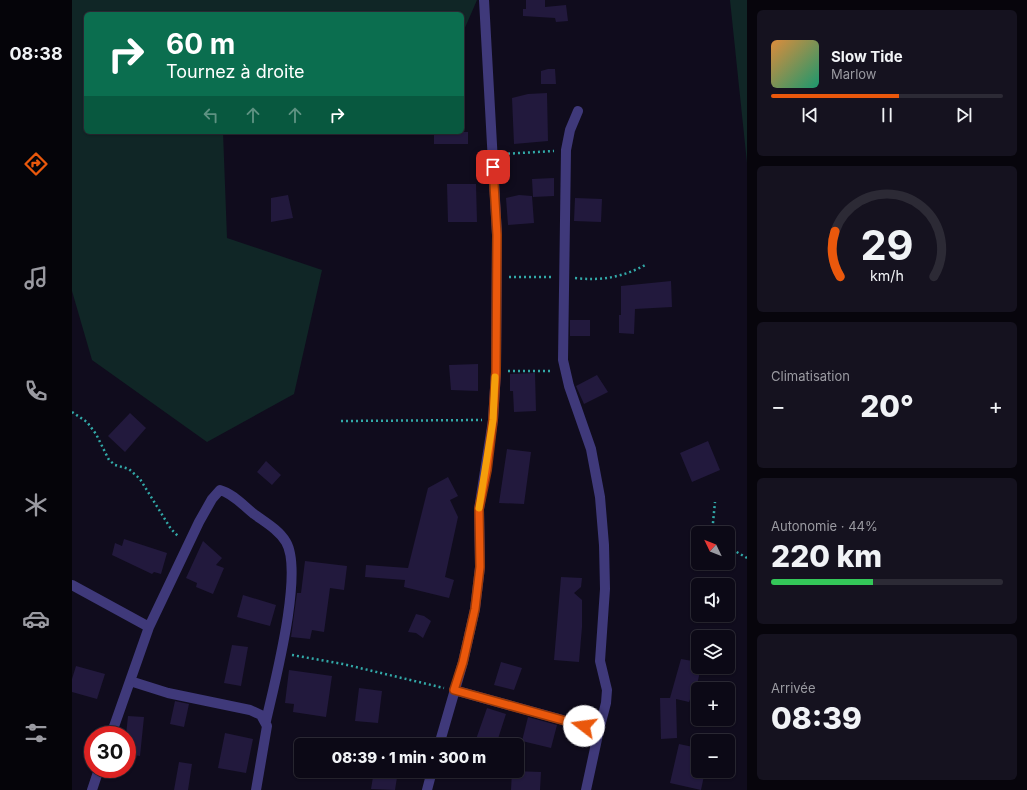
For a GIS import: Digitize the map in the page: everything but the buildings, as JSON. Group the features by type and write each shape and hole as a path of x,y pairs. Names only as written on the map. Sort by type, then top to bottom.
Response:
{"street":[{"path":"441,738 463,662 476,602 480,567 479,509 487,470 493,420 496,372 497,235 484,0"},
{"path":"578,111 570,130 566,150 565,371 591,449 600,497 604,539 605,589 600,661 607,690 586,790"},
{"path":"114,726 149,627 212,499 220,490 235,498 279,533 286,542 292,557 286,629 282,653 266,720 267,726 256,790"},
{"path":"72,585 149,627"},
{"path":"130,681 168,693 257,712 266,720"},
{"path":"454,690 599,730"},
{"path":"92,790 96,778"},
{"path":"426,790 430,778"}],"path":[{"path":"493,155 566,150"},
{"path":"496,372 565,371"},
{"path":"72,412 87,422 96,434 109,460 115,465 129,469 140,478 171,529 188,546"},
{"path":"341,422 493,420"},
{"path":"713,526 715,502"},
{"path":"735,551 747,558"},
{"path":"282,653 343,664 454,690"}],"green space":[{"path":"72,0 477,0 464,30 464,12 84,12 84,134 223,134 227,238 322,270 294,394 207,442 92,360 72,291"},
{"path":"730,0 747,0 747,163"}],"slow traffic":[{"path":"479,508 487,470 493,420 495,377"}],"route":[{"path":"493,167 497,235 496,372 493,420 487,470 479,509 479,582 475,609 463,662 454,690 584,726"}]}
